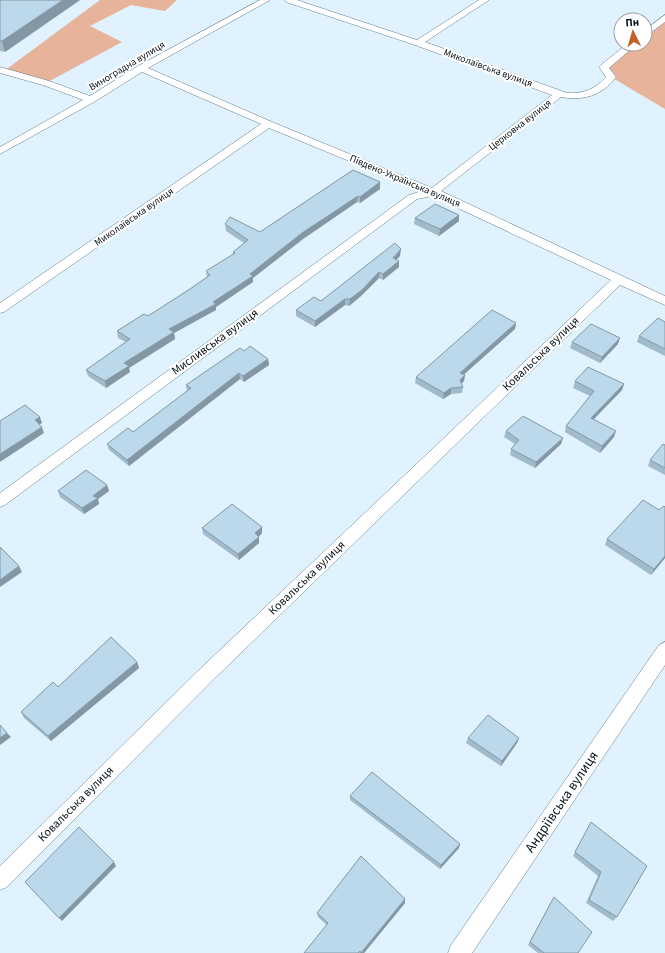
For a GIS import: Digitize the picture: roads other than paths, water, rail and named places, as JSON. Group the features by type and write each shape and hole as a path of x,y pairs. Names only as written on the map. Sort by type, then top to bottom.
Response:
{"street":[{"name":"Виноградна вулиця","path":"0,151 91,100 141,68 266,0"},
{"name":"Миколаївська вулиця","path":"289,0 418,43 559,94"},
{"path":"418,43 485,0"},
{"path":"653,28 665,18"},
{"name":"Церковна вулиця","path":"433,192 559,94 572,97 586,96 596,91 611,77 604,67 623,52"},
{"name":"Південо-Українська вулиця","path":"141,68 268,124 433,192 665,301"},
{"path":"0,70 46,82 91,100"},
{"name":"Миколаївська вулиця","path":"0,309 268,124"},
{"name":"Мисливська вулиця","path":"0,500 413,197 433,192"},
{"name":"Ковальська вулиця","path":"0,880 208,672 618,280"},
{"name":"Андріївська вулиця","path":"459,953 665,650"}]}
